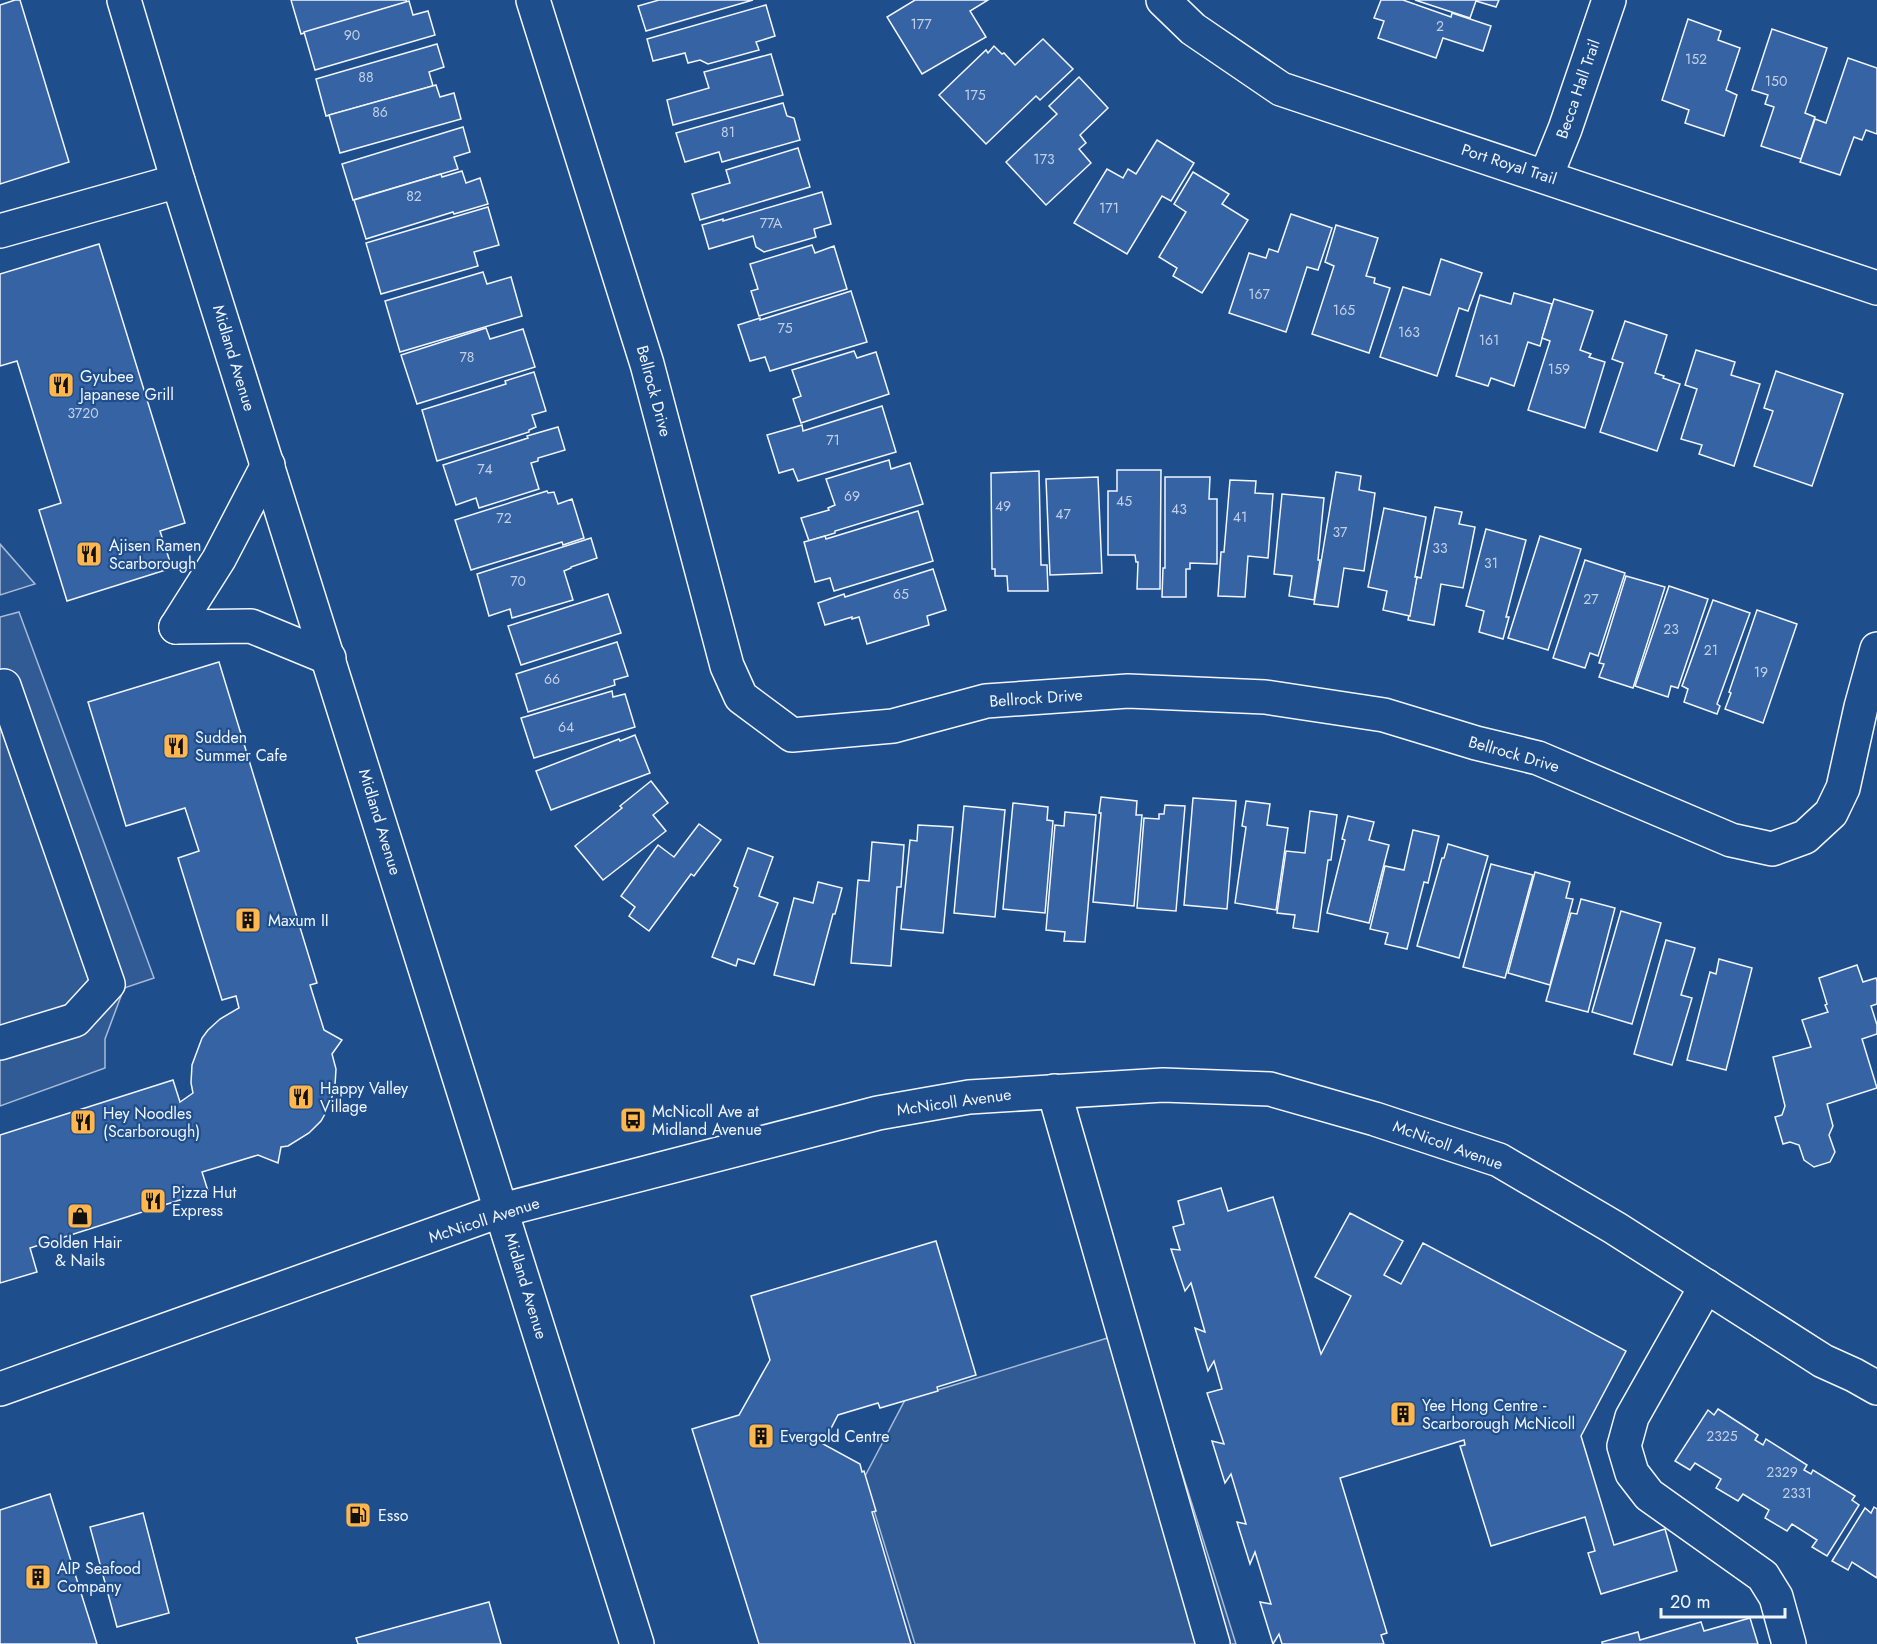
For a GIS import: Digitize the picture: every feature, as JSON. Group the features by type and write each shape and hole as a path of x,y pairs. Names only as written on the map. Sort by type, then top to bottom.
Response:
{"main road":[{"name":"Midland Avenue","path":"124,0 178,181 637,1644"},
{"name":"Bellrock Drive","path":"533,0 647,364 727,666 741,697 792,735 893,726 986,701 1128,691 1265,697 1384,715 1476,743 1538,758 1731,840 1772,849 1805,837 1831,813 1843,788 1877,649"},
{"name":"Port Royal Trail","path":"1163,0 1193,29 1281,89 1877,288"},
{"name":"Becca Hall Trail","path":"1546,176 1565,129 1609,0"},
{"path":"0,231 178,181"},
{"path":"268,465 219,559 176,627 251,626 329,658"},
{"path":"0,688 4,686 108,984 75,1020 0,1043"},
{"name":"McNicoll Avenue","path":"0,1389 502,1210 878,1113 969,1097 1163,1085 1270,1089 1375,1119 1499,1160 1615,1228 1823,1361 1877,1388"},
{"path":"1054,1091 1213,1644"},
{"path":"1706,1286 1632,1417 1624,1446 1632,1473 1649,1495 1764,1576 1776,1597 1790,1644"}],"shaded area":[{"path":"0,544 35,584 0,595"},
{"path":"19,612 154,978 124,988 105,1039 105,1068 0,1106 0,617"},
{"path":"1137,1329 1236,1644 915,1644 864,1478 905,1400"}],"building":[{"path":"20,0 69,162 0,184 0,5"},
{"path":"291,0 406,0 407,2 301,34"},
{"path":"659,0 753,0 646,31 638,6"},
{"path":"915,0 988,0 970,11 986,37 922,74 887,17"},
{"path":"1381,0 1403,0 1451,17 1452,13 1491,26 1483,51 1443,38 1436,58 1378,38 1384,21 1374,18"},
{"path":"1415,0 1499,0 1496,7 1476,1 1470,18"},
{"path":"409,1 413,15 428,11 435,35 315,70 304,32"},
{"path":"766,5 775,36 756,42 759,50 708,64 700,60 688,63 685,53 653,61 647,39"},
{"path":"1688,19 1721,31 1718,40 1740,48 1726,90 1737,95 1724,136 1685,123 1689,110 1662,100"},
{"path":"1772,29 1827,48 1805,113 1815,117 1801,159 1761,146 1774,107 1765,104 1768,95 1752,90"},
{"path":"1043,39 1073,69 1040,100 1036,96 986,144 939,95 986,50 988,53 994,46 1015,65"},
{"path":"437,44 444,67 429,72 433,86 326,116 316,79"},
{"path":"771,54 783,95 673,125 667,100 709,88 704,72"},
{"path":"1848,58 1877,68 1877,134 1866,130 1862,140 1854,137 1840,175 1800,162 1815,119 1826,123"},
{"path":"1079,77 1108,108 1080,135 1086,143 1079,149 1091,163 1046,205 1006,162 1057,114 1049,106"},
{"path":"436,85 440,97 454,93 461,119 340,153 329,115"},
{"path":"783,103 787,116 794,118 800,140 722,162 719,152 685,162 676,133"},
{"path":"463,127 470,152 454,157 458,169 353,200 342,164"},
{"path":"1157,140 1194,163 1171,201 1162,196 1127,254 1074,223 1107,169 1123,178 1128,169 1136,174"},
{"path":"798,148 810,187 700,220 692,194 730,183 726,170"},
{"path":"462,171 466,183 480,178 488,204 454,214 453,212 366,239 354,200 441,174 442,177"},
{"path":"1193,172 1229,194 1222,204 1248,220 1202,293 1173,276 1177,268 1159,257 1186,212 1174,204"},
{"path":"822,192 831,224 814,229 816,237 764,252 756,247 753,236 709,249 702,225"},
{"path":"488,207 499,245 474,252 478,266 381,294 366,243"},
{"path":"1291,214 1332,228 1318,270 1307,267 1286,332 1229,313 1249,253 1266,258 1269,249 1278,252"},
{"path":"1336,225 1378,238 1366,276 1375,278 1374,283 1390,288 1369,353 1312,334 1334,266 1325,262"},
{"path":"99,244 185,523 160,531 172,568 67,601 39,510 61,503 17,361 0,366 0,274"},
{"path":"812,245 815,253 834,246 847,289 759,316 751,291 758,289 750,264"},
{"path":"1441,259 1482,273 1468,311 1459,308 1437,376 1380,357 1403,287 1430,295"},
{"path":"483,272 487,284 511,277 522,316 400,352 385,301"},
{"path":"851,291 867,342 770,371 765,357 750,361 738,325"},
{"path":"1514,293 1552,304 1540,346 1528,342 1514,386 1491,378 1488,386 1456,376 1480,295 1511,304"},
{"path":"1554,299 1593,311 1580,350 1591,354 1589,357 1605,362 1585,428 1528,410 1550,341 1542,338"},
{"path":"1625,321 1667,335 1655,373 1680,384 1657,451 1600,432 1623,363 1612,359"},
{"path":"486,328 490,339 523,329 535,367 417,404 401,355"},
{"path":"1696,350 1735,362 1731,375 1760,384 1734,466 1699,454 1702,445 1681,439 1697,389 1685,385"},
{"path":"854,351 857,358 876,352 889,394 801,423 793,399 801,396 792,370"},
{"path":"1776,371 1843,394 1812,486 1754,466 1773,411 1764,408"},
{"path":"534,372 546,411 532,415 536,427 529,432 437,461 422,410 506,384 505,381"},
{"path":"882,406 896,452 798,481 793,469 779,473 767,435 802,425 803,431"},
{"path":"558,427 565,450 538,458 538,461 531,463 539,489 479,508 476,498 456,505 443,465"},
{"path":"889,460 891,469 910,463 923,504 809,541 801,518 829,510 828,508 835,505 826,479"},
{"path":"1117,470 1161,470 1160,589 1137,589 1138,562 1136,562 1135,555 1108,555 1108,491 1117,491"},
{"path":"1039,471 1041,565 1047,565 1048,591 1008,591 1007,576 995,576 995,569 992,569 991,473"},
{"path":"1336,472 1361,476 1359,490 1375,493 1364,571 1344,568 1338,607 1314,604"},
{"path":"1098,477 1102,573 1050,575 1046,479"},
{"path":"1165,477 1210,477 1209,499 1217,499 1217,564 1190,563 1190,569 1186,569 1186,597 1162,597 1163,568 1165,568"},
{"path":"1230,480 1256,481 1255,493 1273,494 1268,558 1248,556 1245,597 1218,596"},
{"path":"547,491 548,493 554,492 558,504 572,499 584,538 563,545 562,542 471,570 455,520"},
{"path":"1282,494 1324,498 1318,560 1320,560 1314,600 1289,596 1292,576 1274,574"},
{"path":"1435,507 1462,512 1459,524 1475,527 1463,588 1441,584 1434,625 1408,620 1417,577 1421,578"},
{"path":"1384,508 1426,517 1410,616 1383,610 1387,591 1368,587"},
{"path":"918,511 933,561 834,591 830,578 815,582 804,542 825,536 826,539"},
{"path":"1486,529 1526,540 1506,617 1509,617 1503,639 1479,632 1484,611 1466,606"},
{"path":"1540,536 1581,549 1548,650 1508,638"},
{"path":"591,538 597,558 564,571 573,600 512,618 510,609 489,616 477,574"},
{"path":"1585,560 1625,573 1598,656 1590,653 1585,668 1553,658"},
{"path":"933,569 946,610 927,616 929,625 867,644 859,617 825,625 818,603 844,594 845,597"},
{"path":"1626,576 1665,587 1633,688 1599,677 1604,664 1599,663"},
{"path":"1669,586 1708,599 1678,688 1671,686 1668,697 1635,686"},
{"path":"608,594 621,633 521,665 508,626"},
{"path":"1713,600 1750,613 1717,704 1720,706 1717,714 1684,702 1688,689 1682,686"},
{"path":"1757,610 1797,624 1763,723 1725,709"},
{"path":"617,642 628,676 614,680 615,685 528,712 516,674"},
{"name":"Maxum II","path":"219,662 317,983 310,985 324,1030 342,1040 332,1054 336,1069 330,1105 321,1121 309,1133 288,1146 281,1147 278,1163 258,1155 202,1172 208,1191 30,1248 37,1272 0,1283 0,1135 173,1080 180,1102 193,1093 192,1065 202,1038 220,1019 239,1008 236,996 222,1000 178,858 199,851 185,808 126,826 88,702"},
{"path":"612,691 613,697 625,694 635,727 534,758 521,718"},
{"path":"635,735 650,773 551,810 536,771"},
{"path":"651,781 668,803 653,815 666,831 603,880 575,846"},
{"path":"1101,797 1137,801 1136,815 1142,815 1134,906 1093,902"},
{"path":"1193,798 1236,801 1227,909 1184,905"},
{"path":"1246,801 1270,804 1267,825 1288,828 1276,910 1235,903 1246,827 1242,826"},
{"path":"1013,803 1048,807 1047,820 1053,821 1045,913 1003,909"},
{"path":"1165,805 1185,806 1176,911 1137,908 1144,818 1159,819 1159,814 1164,814"},
{"path":"964,806 1005,810 995,917 954,913"},
{"path":"1310,811 1337,815 1318,932 1293,928 1295,915 1277,913 1286,851 1305,853"},
{"path":"1065,812 1096,815 1085,942 1064,941 1065,932 1046,930 1055,825 1064,826"},
{"path":"1348,816 1374,822 1369,840 1389,845 1369,923 1327,913 1345,840 1342,839"},
{"path":"699,824 721,840 694,876 691,874 649,931 629,916 635,907 621,896 658,845 674,857"},
{"path":"918,825 953,827 943,933 901,929 910,840 917,841"},
{"path":"1413,830 1439,836 1428,883 1424,882 1407,949 1385,944 1388,933 1370,929 1385,866 1404,870"},
{"path":"872,842 904,845 901,887 897,887 891,966 851,963 858,880 869,881"},
{"path":"1448,844 1488,856 1459,958 1417,946"},
{"path":"748,848 773,857 759,896 778,903 754,964 738,959 736,966 712,957 738,888 734,886"},
{"path":"1491,864 1533,875 1505,978 1463,967"},
{"path":"1535,872 1570,882 1566,898 1573,899 1550,985 1508,973"},
{"path":"818,882 842,888 814,985 774,975 794,898 813,903"},
{"path":"1581,899 1615,908 1588,1012 1546,1001 1571,913 1577,914"},
{"path":"1621,911 1661,923 1632,1024 1592,1012"},
{"path":"1666,940 1695,948 1681,995 1692,998 1672,1065 1634,1054"},
{"path":"1719,959 1752,968 1726,1070 1687,1060 1710,972 1716,974"},
{"path":"1857,965 1863,982 1876,978 1877,981 1877,1004 1871,1006 1877,1025 1877,1034 1862,1039 1877,1088 1827,1104 1833,1126 1829,1135 1835,1152 1830,1162 1814,1167 1804,1160 1799,1145 1790,1142 1783,1144 1775,1117 1782,1115 1785,1106 1773,1057 1811,1047 1802,1020 1828,1012 1819,978"},
{"name":"Yee Hong Centre - Scarborough McNicoll","path":"1221,1188 1228,1211 1273,1197 1321,1354 1351,1296 1315,1277 1350,1213 1403,1241 1384,1275 1401,1284 1423,1243 1626,1351 1581,1436 1614,1545 1665,1529 1677,1571 1601,1594 1588,1553 1595,1551 1585,1517 1491,1546 1460,1446 1465,1445 1464,1440 1340,1478 1387,1633 1381,1635 1384,1644 1282,1644 1279,1634 1273,1644 1260,1602 1271,1604 1255,1552 1250,1564 1237,1522 1246,1524 1231,1474 1225,1483 1212,1441 1224,1444 1207,1393 1222,1389 1214,1361 1208,1371 1195,1328 1205,1332 1191,1283 1185,1291 1171,1249 1180,1250 1173,1227 1184,1224 1178,1201"},
{"name":"Evergold Centre","path":"936,1241 976,1375 937,1387 938,1391 880,1408 878,1403 838,1415 823,1444 860,1464 862,1472 864,1471 876,1511 872,1512 911,1644 759,1644 692,1429 739,1415 770,1360 751,1296"},
{"path":"1718,1409 1758,1435 1755,1440 1763,1445 1766,1439 1807,1465 1804,1470 1811,1474 1813,1470 1855,1496 1852,1500 1859,1505 1827,1556 1812,1547 1817,1540 1792,1524 1787,1531 1765,1518 1769,1510 1743,1494 1738,1501 1716,1488 1721,1479 1695,1463 1690,1470 1675,1461 1708,1410 1714,1415"},
{"name":"AIP Seafood Company","path":"50,1494 97,1644 0,1644 0,1510"},
{"path":"1874,1507 1877,1509 1877,1578 1852,1562 1848,1570 1832,1561 1865,1508 1871,1513"},
{"path":"143,1513 169,1613 117,1627 90,1527"},
{"path":"489,1602 501,1644 358,1644 356,1638"},
{"path":"1750,1618 1758,1644 1602,1644 1602,1642 1638,1632 1640,1640 1701,1622 1704,1631"}],"place":[{"name":"Gyubee Japanese Grill","path":"61,385"},
{"name":"Ajisen Ramen Scarborough","path":"89,554"},
{"name":"Sudden Summer Cafe","path":"176,746"},
{"name":"Maxum II","path":"248,920"},
{"name":"Happy Valley Village","path":"301,1097"},
{"name":"McNicoll Ave at Midland Avenue","path":"633,1120"},
{"name":"Hey Noodles (Scarborough)","path":"83,1122"},
{"name":"Pizza Hut Express","path":"153,1201"},
{"name":"Golden Hair & Nails","path":"80,1216"},
{"name":"Yee Hong Centre - Scarborough McNicoll","path":"1403,1414"},
{"name":"Evergold Centre","path":"761,1436"},
{"name":"Esso","path":"358,1515"},
{"name":"AIP Seafood Company","path":"38,1577"}]}
